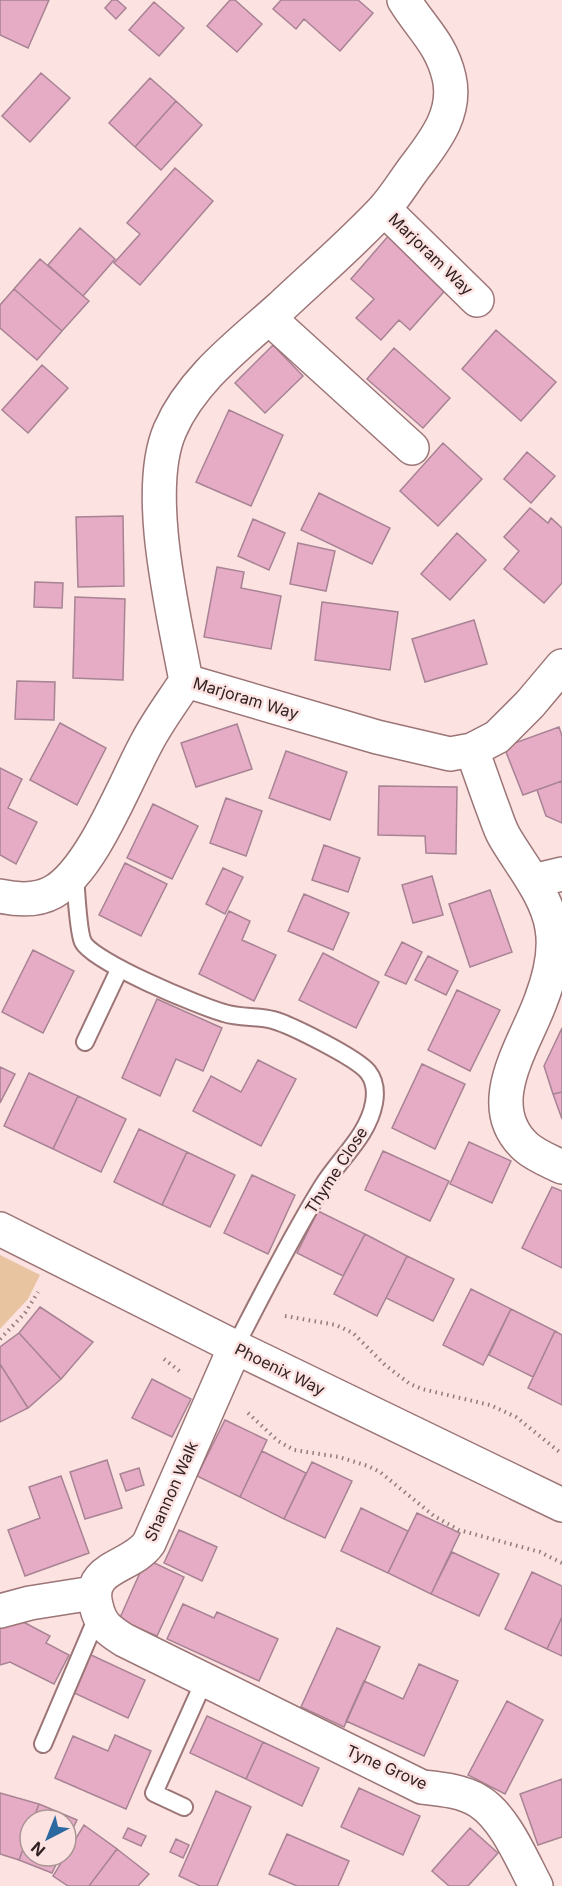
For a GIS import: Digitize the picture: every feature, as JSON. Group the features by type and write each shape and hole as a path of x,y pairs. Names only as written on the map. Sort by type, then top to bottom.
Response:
{"street":[{"name":"Marjoram Way","path":"404,0 442,54 450,79 448,113 437,140 384,208 221,361 198,387 170,430 164,449 159,485 160,517 166,572 186,681 409,745 450,754 472,750 497,737 530,704 562,666"},
{"name":"Marjoram Way","path":"384,208 477,300"},
{"path":"269,318 412,448"},
{"path":"0,896 16,899 36,898 54,892 75,874 93,848 148,740 186,681"},
{"path":"472,750 502,834 547,877 552,930 551,962 541,1002 512,1066 506,1102 510,1123 524,1145 534,1153 562,1167"},
{"name":"Phoenix Way","path":"0,1229 562,1506"},
{"name":"Shannon Walk","path":"95,1604 95,1584 102,1576 136,1557 149,1543 236,1347"},
{"path":"0,1611 30,1603 95,1604"},
{"name":"Tyne Grove","path":"95,1604 108,1630 422,1787 448,1790 479,1801 497,1817 536,1886"},
{"path":"541,1886 562,1879"}],"lane":[{"name":"Thyme Close","path":"75,874 82,940 92,952 119,970 222,1013 279,1022 349,1056 365,1069 373,1081 374,1103 366,1127 322,1187 236,1347"},
{"path":"85,1042 119,970"},
{"path":"43,1744 95,1604"},
{"path":"184,1807 154,1793 205,1679"}],"path":[{"path":"0,1339 32,1304 55,1256"},
{"path":"256,1306 288,1317 336,1325 360,1339 386,1365 410,1384 490,1405 526,1425 562,1454"},
{"path":"160,1356 215,1394 242,1407 286,1446 303,1452 339,1457 368,1466 380,1472 434,1516 459,1530 540,1551 562,1563"}],"shaded area":[{"path":"0,1255 40,1275 28,1299 0,1329"}],"building":[{"path":"0,0 49,0 28,48 0,35"},
{"path":"112,0 117,0 126,8 116,19 105,8"},
{"path":"230,0 235,0 262,24 237,52 207,26"},
{"path":"281,0 358,0 373,13 340,51 304,19 296,29 273,9"},
{"path":"154,2 184,28 159,56 129,30"},
{"path":"41,73 70,98 30,142 2,116"},
{"path":"150,78 176,101 135,147 109,123"},
{"path":"176,101 202,125 161,170 135,147"},
{"path":"175,168 213,201 140,285 114,263 140,234 127,223"},
{"path":"80,228 115,259 83,296 48,265"},
{"path":"390,234 449,286 410,330 399,320 381,340 356,318 374,299 351,279"},
{"path":"40,259 89,301 62,331 14,289"},
{"path":"14,289 62,331 37,360 0,328 0,305"},
{"path":"496,330 556,382 521,421 462,369"},
{"path":"273,345 303,376 265,413 235,383"},
{"path":"394,348 450,398 423,428 367,379"},
{"path":"42,365 68,388 28,433 2,410"},
{"path":"229,410 283,435 251,506 196,482"},
{"path":"443,443 482,479 438,526 400,491"},
{"path":"527,452 555,476 531,503 504,479"},
{"path":"319,493 390,528 372,564 301,530"},
{"path":"530,508 548,523 551,518 562,528 562,583 544,603 504,569 519,551 504,537"},
{"path":"123,516 124,586 78,587 76,517"},
{"path":"253,519 285,533 269,570 238,556"},
{"path":"457,533 486,560 450,600 421,574"},
{"path":"298,543 335,551 326,591 290,584"},
{"path":"217,567 244,572 241,588 281,596 271,649 204,637"},
{"path":"35,582 63,583 62,608 34,607"},
{"path":"75,597 125,599 123,680 73,678"},
{"path":"322,602 398,612 390,670 315,660"},
{"path":"474,620 487,664 425,682 412,639"},
{"path":"17,681 55,682 54,720 15,719"},
{"path":"60,723 106,748 77,805 30,780"},
{"path":"237,724 252,769 196,787 181,743"},
{"path":"559,727 562,736 562,781 523,795 504,747"},
{"path":"286,751 347,772 330,820 269,798"},
{"path":"0,768 22,779 8,808 37,822 16,864 0,855"},
{"path":"562,781 562,823 546,816 537,790"},
{"path":"379,786 457,787 456,854 426,853 425,836 378,835"},
{"path":"226,798 262,811 246,856 210,843"},
{"path":"153,804 198,826 172,879 127,858"},
{"path":"324,845 360,858 348,892 312,880"},
{"path":"125,863 167,884 141,936 99,915"},
{"path":"223,868 243,877 225,914 206,904"},
{"path":"432,876 443,915 413,923 402,885"},
{"path":"490,890 512,952 470,967 449,904"},
{"path":"304,894 349,913 333,950 288,931"},
{"path":"229,911 250,921 242,940 276,955 254,1001 199,974"},
{"path":"402,942 422,952 406,984 385,975"},
{"path":"33,950 74,971 43,1033 2,1012"},
{"path":"323,953 379,982 356,1028 299,1000"},
{"path":"428,956 458,971 446,995 415,980"},
{"path":"457,990 500,1010 470,1071 428,1050"},
{"path":"157,999 222,1028 203,1071 176,1059 160,1096 122,1078"},
{"path":"562,1028 562,1092 553,1094 544,1066"},
{"path":"258,1060 296,1079 261,1146 193,1111 211,1076 241,1092"},
{"path":"422,1064 465,1084 435,1149 392,1128"},
{"path":"0,1067 15,1074 0,1103"},
{"path":"29,1073 78,1096 53,1149 4,1126"},
{"path":"562,1092 562,1119 553,1094"},
{"path":"78,1096 126,1119 101,1172 53,1149"},
{"path":"139,1129 187,1152 162,1205 114,1182"},
{"path":"469,1142 511,1161 492,1203 450,1184"},
{"path":"383,1151 449,1181 430,1221 365,1190"},
{"path":"187,1152 235,1175 210,1227 162,1205"},
{"path":"252,1175 295,1195 268,1254 224,1233"},
{"path":"552,1187 562,1191 562,1268 522,1248"},
{"path":"318,1211 365,1234 343,1276 297,1253"},
{"path":"365,1234 407,1256 377,1316 334,1294"},
{"path":"407,1256 454,1279 433,1321 386,1298"},
{"path":"471,1289 511,1309 483,1365 443,1345"},
{"path":"40,1307 93,1342 61,1379 19,1333"},
{"path":"511,1309 555,1331 533,1377 489,1355"},
{"path":"555,1331 562,1335 562,1405 528,1388"},
{"path":"19,1333 61,1379 28,1408 0,1364 0,1347"},
{"path":"0,1364 28,1408 0,1422"},
{"path":"152,1379 191,1399 172,1437 132,1418"},
{"path":"225,1420 267,1440 240,1497 197,1476"},
{"path":"262,1451 306,1473 284,1519 240,1497"},
{"path":"107,1460 122,1508 85,1519 70,1472"},
{"path":"312,1462 352,1481 325,1538 284,1519"},
{"path":"139,1468 144,1485 126,1491 120,1474"},
{"path":"61,1476 89,1553 25,1576 8,1530 40,1518 29,1487"},
{"path":"361,1508 408,1531 388,1573 341,1551"},
{"path":"417,1513 460,1533 431,1594 388,1573"},
{"path":"179,1530 217,1547 202,1581 164,1563"},
{"path":"452,1552 499,1574 479,1616 431,1594"},
{"path":"146,1559 184,1577 157,1636 119,1620"},
{"path":"532,1572 562,1586 562,1617 547,1649 505,1629"},
{"path":"183,1604 214,1618 217,1612 278,1639 259,1681 167,1639"},
{"path":"12,1616 50,1636 46,1643 69,1655 54,1684 10,1662 0,1665 0,1620"},
{"path":"562,1617 562,1656 547,1649"},
{"path":"337,1628 380,1647 344,1727 301,1707"},
{"path":"89,1654 145,1680 128,1718 72,1692"},
{"path":"419,1664 458,1681 424,1756 346,1721 364,1681 403,1699"},
{"path":"507,1701 543,1720 505,1794 468,1775"},
{"path":"207,1716 263,1742 246,1779 190,1753"},
{"path":"115,1735 151,1751 126,1809 55,1778 73,1736 108,1751"},
{"path":"263,1742 319,1768 302,1806 246,1779"},
{"path":"562,1779 562,1837 538,1845 520,1794"},
{"path":"359,1788 420,1816 403,1855 341,1827"},
{"path":"216,1791 251,1807 217,1886 200,1886 179,1876"},
{"path":"0,1793 39,1804 38,1808 18,1808 18,1860 0,1854"},
{"path":"84,1825 117,1849 89,1886 68,1886 53,1876 58,1868 78,1868 78,1835"},
{"path":"128,1828 146,1836 141,1846 123,1838"},
{"path":"470,1828 498,1853 468,1886 449,1886 432,1871"},
{"path":"287,1834 349,1861 338,1886 297,1886 269,1874"},
{"path":"176,1839 189,1845 183,1858 170,1852"},
{"path":"117,1849 149,1874 138,1886 89,1886"},
{"path":"39,1868 54,1868 52,1873"}]}
